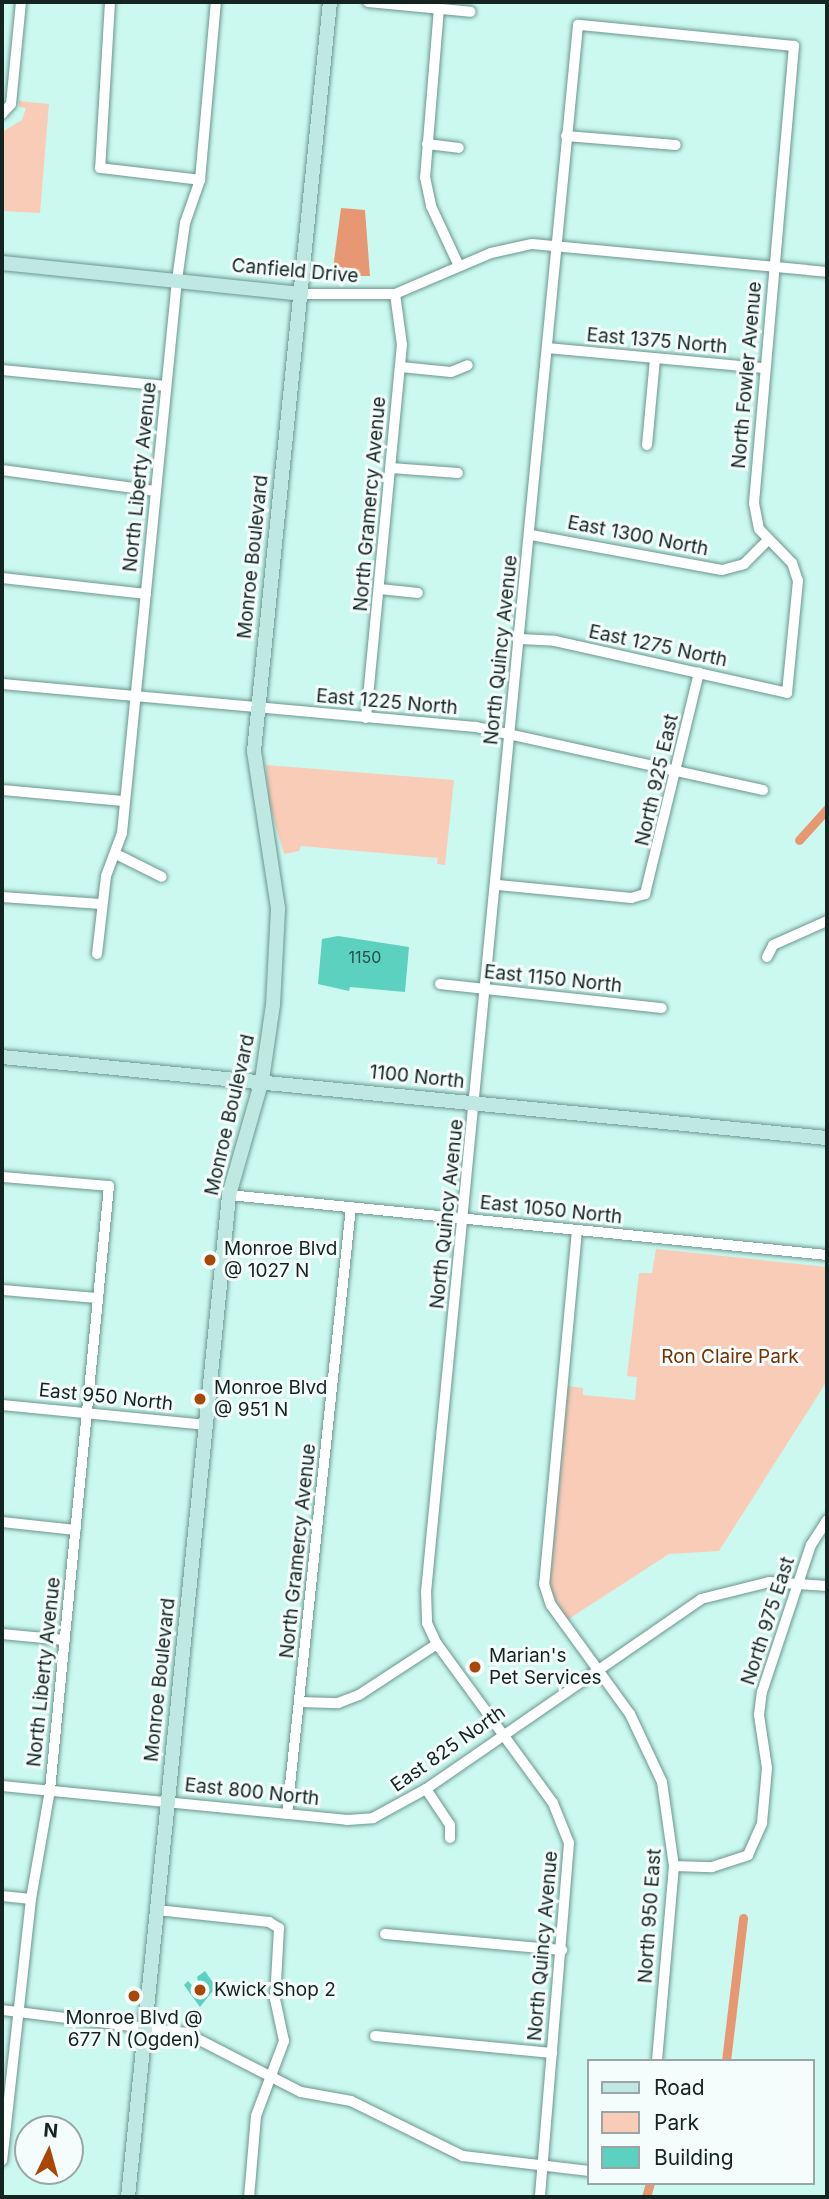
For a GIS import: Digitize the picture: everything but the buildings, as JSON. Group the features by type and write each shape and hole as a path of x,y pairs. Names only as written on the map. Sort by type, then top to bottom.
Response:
{"street":[{"path":"5,113 21,2"},
{"path":"110,2 100,168 200,180"},
{"name":"North Liberty Avenue","path":"97,954 101,904 116,855 124,801 177,280 184,223 200,180 216,2"},
{"name":"Monroe Boulevard","path":"128,2197 229,1195 262,1080 279,936 276,885 255,780 257,709 330,2"},
{"path":"368,2 471,12"},
{"path":"439,9 425,177 431,206 459,266"},
{"name":"North Quincy Avenue","path":"540,2197 570,1863 564,1824 502,1732 437,1644 427,1623 426,1591 477,1102 510,733 531,535 555,246 578,25 794,46"},
{"name":"North Fowler Avenue","path":"787,694 799,581 792,564 759,529 754,503 794,46"},
{"path":"566,136 676,145"},
{"path":"427,144 459,148"},
{"name":"Canfield Drive","path":"2,263 301,294 395,294 508,247 555,246 827,272"},
{"name":"North Gramercy Avenue","path":"366,718 401,368 395,294"},
{"name":"East 1375 North","path":"547,348 764,368"},
{"path":"647,444 655,358"},
{"path":"401,368 451,372 468,365"},
{"path":"2,370 166,386"},
{"path":"391,468 458,473"},
{"path":"2,470 156,491"},
{"name":"East 1300 North","path":"531,535 722,570 744,564 769,539"},
{"path":"2,578 146,594"},
{"path":"380,589 418,593"},
{"name":"East 1275 North","path":"520,639 699,672 787,694"},
{"name":"North 925 East","path":"498,885 631,898 645,894 678,769 699,672"},
{"name":"East 1225 North","path":"2,684 510,733 763,790"},
{"path":"2,790 124,801"},
{"path":"116,855 163,877"},
{"path":"2,897 101,904"},
{"path":"767,957 774,944 827,921"},
{"name":"East 1150 North","path":"440,984 662,1008"},
{"name":"1100 North","path":"2,1057 262,1080 827,1138"},
{"name":"North Liberty Avenue","path":"2,1177 109,1186 50,1790 31,1899 2,2160"},
{"name":"East 1050 North","path":"229,1195 827,1255"},
{"name":"North Gramercy Avenue","path":"287,1814 301,1702 351,1207"},
{"name":"North 950 East","path":"578,1230 542,1565 551,1605 596,1667 654,1757 668,1807 674,1866 657,2059"},
{"path":"2,1290 98,1298"},
{"name":"East 950 North","path":"2,1405 206,1425"},
{"name":"North 975 East","path":"674,1866 744,1859 762,1823 767,1768 762,1692 798,1583 827,1520"},
{"path":"2,1522 76,1530"},
{"name":"East 825 North","path":"373,1818 426,1790 502,1732 680,1611 733,1588 798,1583 827,1586"},
{"path":"2,1634 65,1640"},
{"path":"301,1702 338,1703 359,1695 437,1644"},
{"name":"East 800 North","path":"2,1786 167,1800 287,1814 373,1818"},
{"path":"426,1790 450,1825 450,1838"},
{"path":"2,1896 31,1899"},
{"path":"157,1910 269,1922 279,1928 275,1999 284,2041 256,2116 249,2197"},
{"path":"385,1934 562,1950"},
{"path":"2,2010 144,2024 186,2033 272,2077 321,2097 384,2115 463,2156 588,2171"},
{"path":"375,2036 552,2053"}],"green space":[{"path":"19,101 49,104 40,213 2,211 2,132 22,120 26,108 19,107"},
{"path":"266,765 454,780 445,865 437,864 438,858 301,846 299,851 284,854 269,803"},
{"name":"Ron Claire Park","path":"656,1249 827,1267 827,1381 719,1551 669,1554 567,1620 547,1585 567,1386 583,1388 583,1395 635,1400 637,1377 627,1376 639,1273 652,1273"}],"shaded area":[{"path":"341,208 365,210 370,276 332,276"}],"waterway":[{"path":"799,840 827,809"},
{"path":"726,2059 743,1918"},
{"path":"646,2197 649,2185"}],"place":[{"name":"Monroe Blvd @ 1027 N","path":"210,1260"},
{"name":"Monroe Blvd @ 951 N","path":"200,1399"},
{"name":"Marian's Pet Services","path":"475,1667"},
{"name":"Kwick Shop 2","path":"200,1990"},
{"name":"Monroe Blvd @ 677 N (Ogden)","path":"134,1996"}]}
